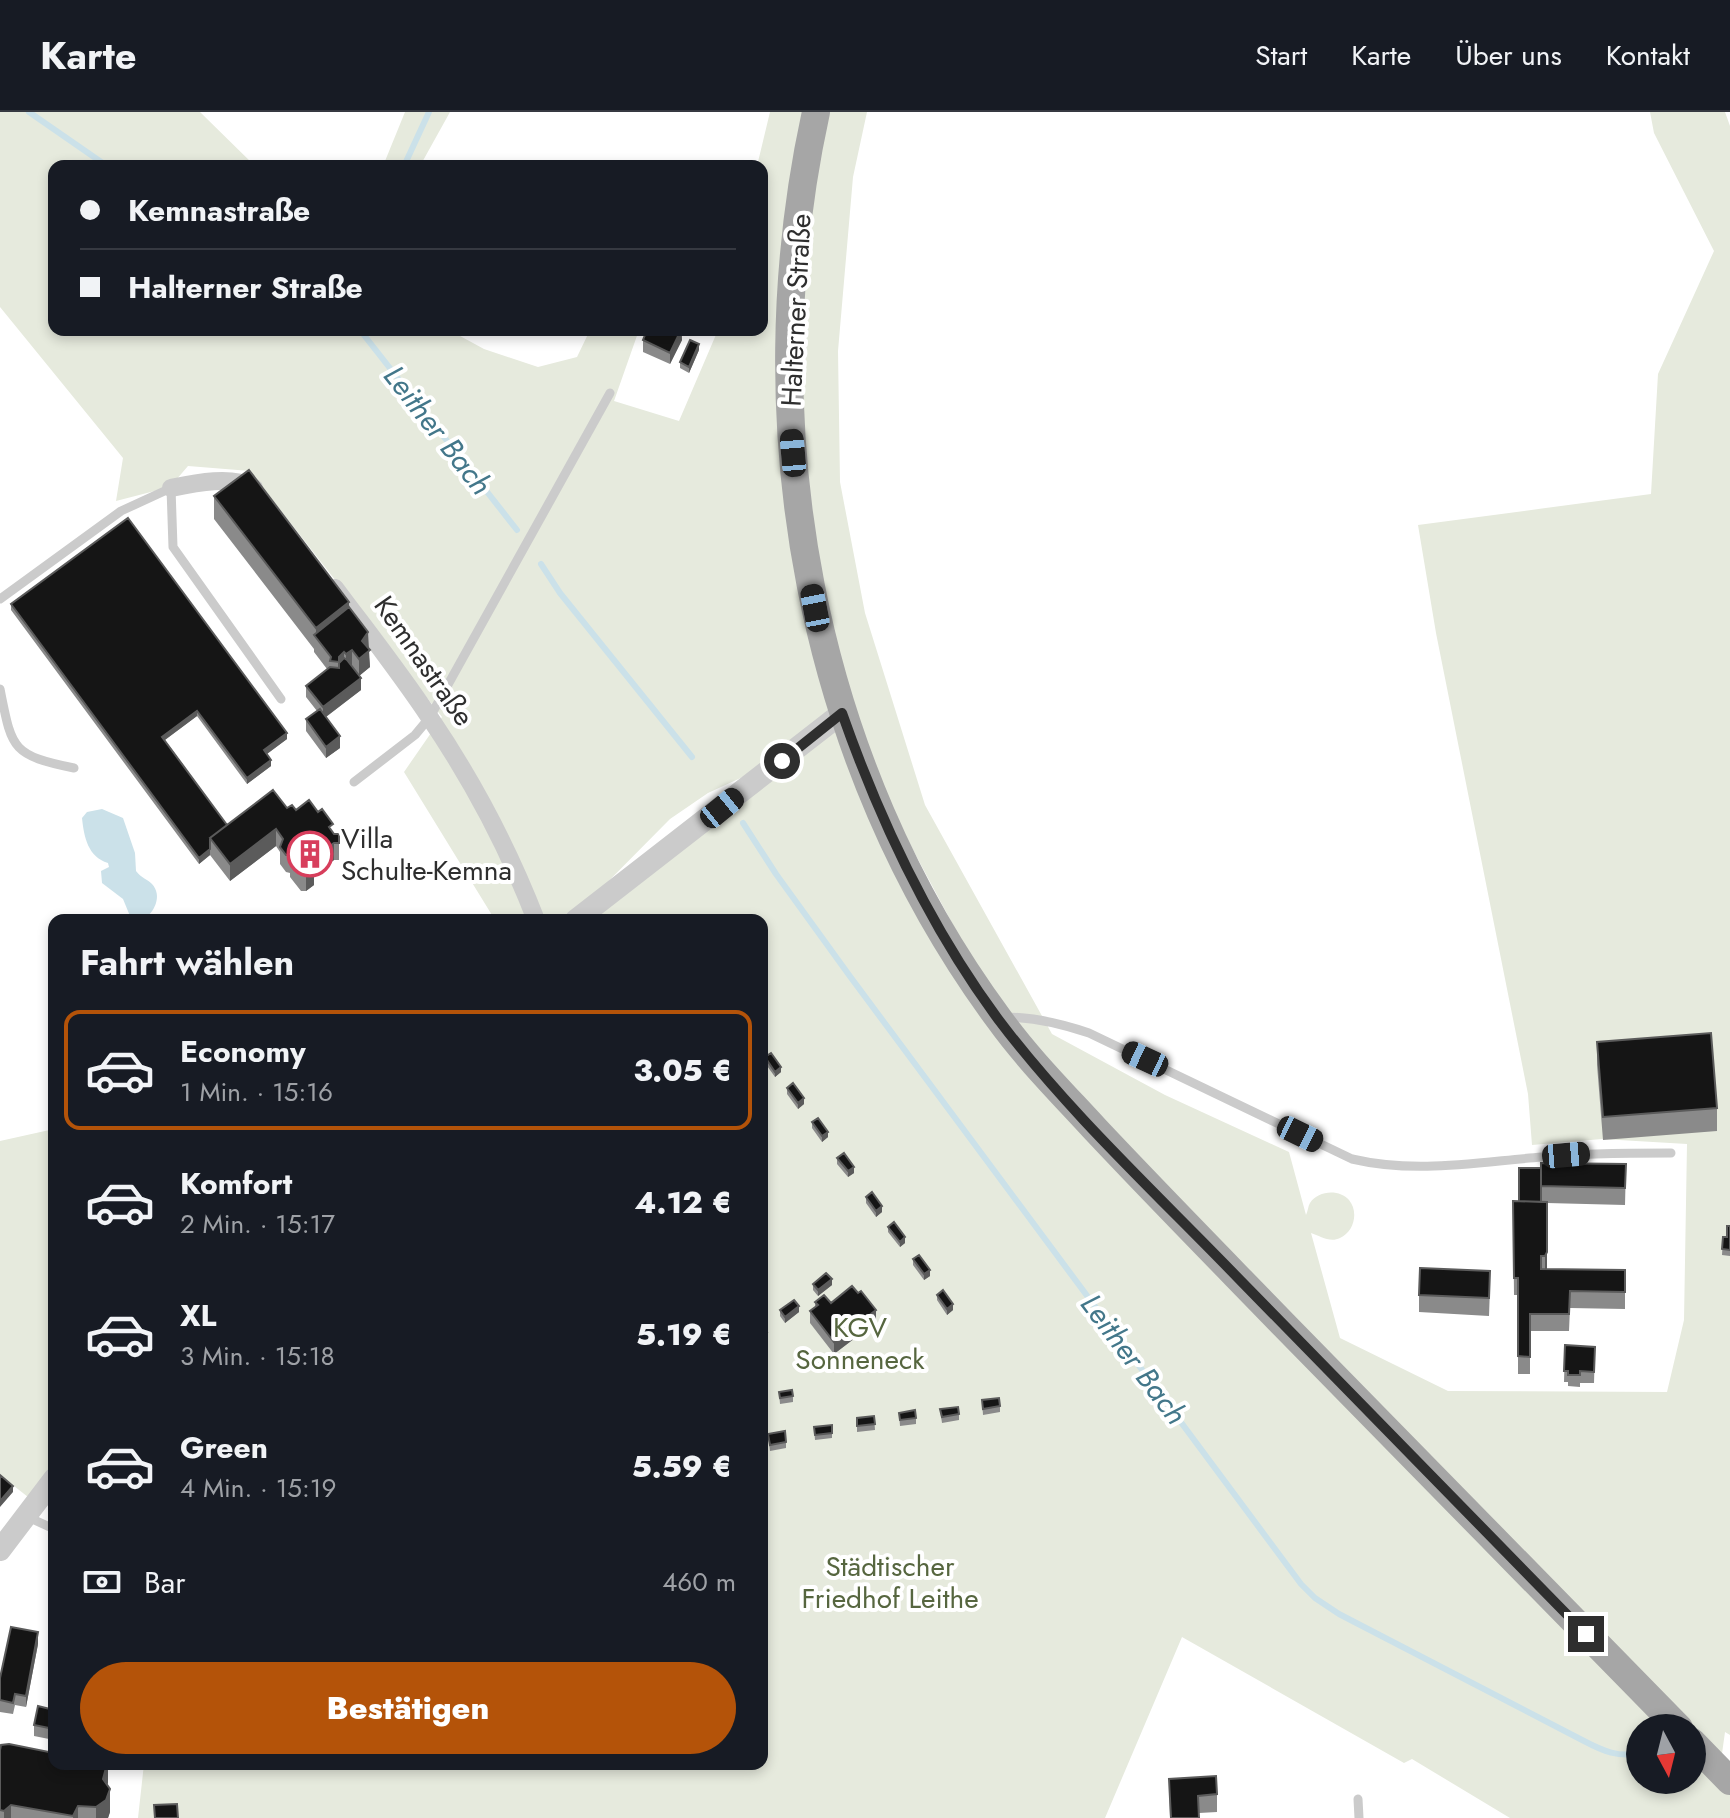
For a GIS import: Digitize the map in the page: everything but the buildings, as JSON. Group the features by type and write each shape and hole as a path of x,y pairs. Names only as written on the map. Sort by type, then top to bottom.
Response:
{"main road":[{"name":"Halterner Straße","path":"816,112 795,240 788,356 797,502 820,629 842,713 890,833 923,899 996,1016 1031,1060 1130,1167 1665,1714"},
{"path":"1706,1756 1730,1781"}],"street":[{"path":"171,488 193,483 245,482 260,491 270,503"},
{"name":"Kemnastraße","path":"328,579 430,717 464,772 501,840 533,914"},
{"path":"584,914 842,713"},
{"path":"0,1550 48,1486"}],"lane":[{"path":"354,782 415,735 430,717 610,393"},
{"path":"0,599 121,511 171,488 173,547 281,699"},
{"path":"0,689 9,736 36,760 74,768"},
{"path":"996,1016 1042,1019 1089,1033 1352,1159 1385,1166 1477,1164 1594,1152 1671,1153"},
{"path":"24,1515 48,1526"},
{"path":"1358,1799 1359,1818"}],"green space":[{"path":"0,112 200,112 249,160 48,160 48,336 460,336 484,349 538,367 577,357 587,336 637,336 614,401 679,421 715,336 768,336 768,160 758,160 770,112 867,112 853,177 838,351 840,482 865,613 925,805 1052,1034 1165,1095 1289,1152 1306,1215 1310,1203 1323,1193 1340,1194 1349,1200 1354,1216 1352,1227 1345,1235 1333,1240 1311,1233 1340,1338 1448,1391 1667,1392 1684,1320 1687,1144 1602,1139 1532,1145 1528,1094 1436,633 1418,525 1651,494 1658,374 1714,251 1654,133 1650,112 1725,112 1730,126 1730,1735 1725,1732 1720,1768 1706,1753 1706,1714 1669,1714 1000,1013 840,713 784,758 708,793 670,819 576,914 491,914 404,772 442,717 250,471 188,466 170,487 116,501 123,458 0,307"},
{"path":"405,112 450,112 423,160 385,160"},
{"path":"841,715 988,1009 1663,1714 1626,1714 1626,1794 1706,1794 1706,1759 1730,1783 1730,1818 1510,1818 1412,1759 1404,1763 1182,1637 1105,1818 138,1818 143,1770 768,1770 768,914 587,914"},
{"path":"48,1130 48,1472 28,1497 0,1475 0,1141"}],"water":[{"path":"102,809 123,818 135,853 136,871 152,884 157,894 156,904 150,914 129,914 123,899 102,883 101,871 109,867 108,863 96,856 86,839 82,818 87,812"}],"waterway":[{"name":"Leither Bach","path":"29,112 98,160"},
{"path":"407,160 429,112"},
{"name":"Leither Bach","path":"365,336 517,530"},
{"name":"Leither Bach","path":"541,564 560,593 692,757"},
{"name":"Leither Bach","path":"743,823 849,975 1301,1584 1339,1614 1591,1745 1626,1754"}],"place":[{"name":"Villa Schulte-Kemna","path":"310,854"}],"route":[{"path":"782,761 842,713 890,833 930,913 996,1016 1031,1060 1130,1167 1586,1634"}],"park label":[{"name":"KGV Sonneneck","path":"860,1343"},
{"name":"Städtischer Friedhof Leithe","path":"890,1582"}]}
